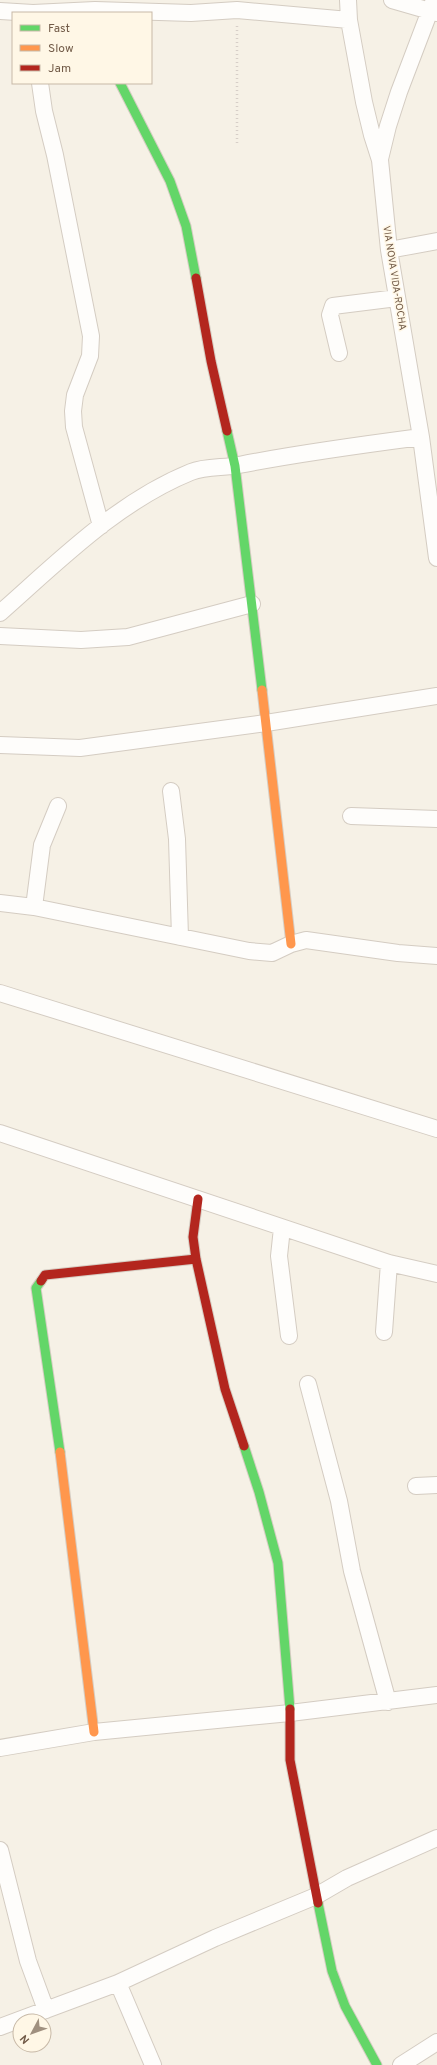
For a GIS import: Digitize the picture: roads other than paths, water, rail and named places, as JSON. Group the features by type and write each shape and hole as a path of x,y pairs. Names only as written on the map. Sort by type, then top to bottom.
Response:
{"street":[{"name":"VIA NOVA VIDA-ROCHA","path":"348,0 349,20 364,102 380,160 389,250 421,437 434,522 437,558"},
{"path":"380,160 388,126 399,92 434,8 392,0"},
{"path":"152,13 191,13 237,10 349,20"},
{"path":"0,11 16,12"},
{"path":"40,84 44,111 55,155 91,336 90,356 74,395 73,411 74,427 101,526"},
{"path":"121,84 170,181 186,226 211,361 235,466 291,944"},
{"path":"389,250 437,240"},
{"path":"339,353 330,315 333,306 397,298"},
{"path":"0,613 101,526 139,498 193,471 235,466 298,454 421,437"},
{"path":"0,636 81,640 128,637 252,604"},
{"path":"0,745 80,748 266,723 437,696"},
{"path":"171,790 177,839 180,937"},
{"path":"34,907 42,845 58,806"},
{"path":"351,816 437,819"},
{"path":"0,903 34,907 249,951 272,953 291,944 306,940 398,953 437,956"},
{"path":"0,993 437,1129"},
{"path":"0,1133 389,1263 437,1274"},
{"path":"198,1199 193,1237 196,1259 225,1389 263,1505 278,1563 290,1713 290,1760 316,1896 332,1971 345,2006 377,2065"},
{"path":"282,1228 279,1256 289,1336"},
{"path":"94,1732 64,1482 36,1288 45,1275 196,1259"},
{"path":"384,1332 389,1263"},
{"path":"308,1384 339,1501 352,1571 388,1702"},
{"path":"416,1486 437,1486"},
{"path":"0,1748 94,1732 290,1713 437,1695"},
{"path":"0,2027 118,1983 215,1938 316,1896 347,1878 437,1838"},
{"path":"0,1850 28,1961 46,2010"},
{"path":"118,1983 153,2065"},
{"path":"402,2065 437,2042"}]}
